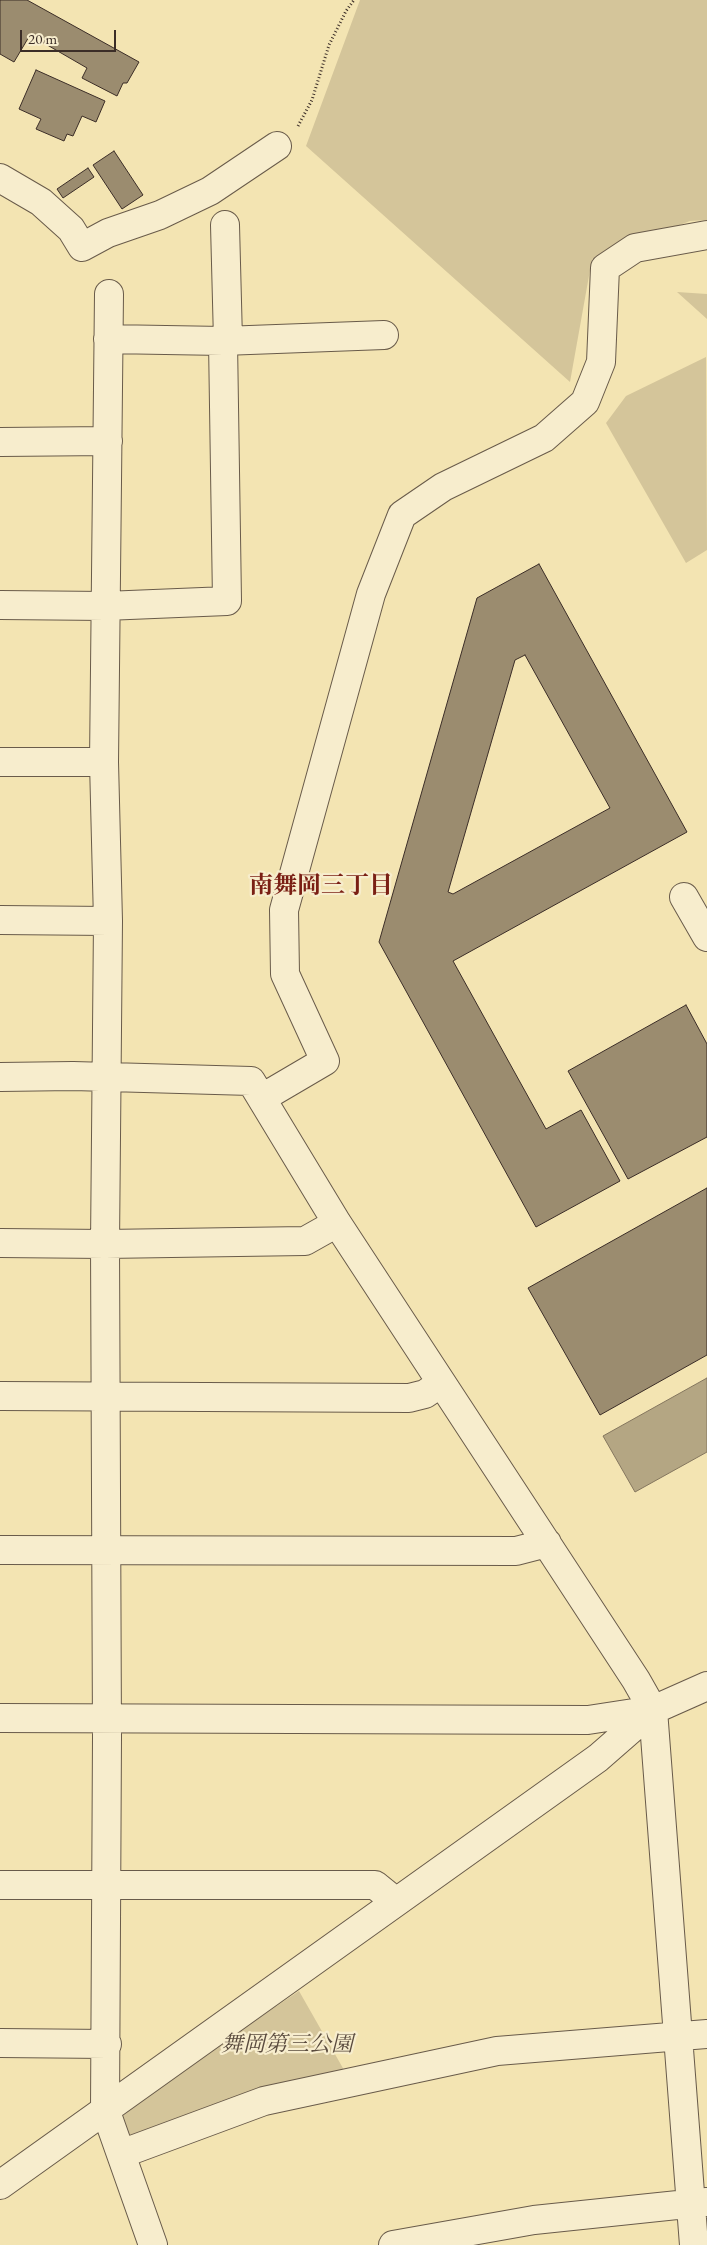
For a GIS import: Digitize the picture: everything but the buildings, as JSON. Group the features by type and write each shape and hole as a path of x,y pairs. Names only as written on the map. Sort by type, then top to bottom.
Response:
{"street":[{"path":"0,178 41,202 71,229 82,248 108,233 160,215 210,191 276,146"},
{"path":"0,605 105,606 227,600 225,226"},
{"path":"262,1098 325,1061 284,974 284,910 371,594 402,515 443,487 544,438 585,402 601,362 605,268 635,248 707,235"},
{"path":"109,294 104,762 108,921 105,1244 107,1718 105,2109 153,2245"},
{"path":"108,339 226,340 384,335"},
{"path":"0,442 108,441"},
{"path":"0,762 104,762"},
{"path":"684,897 707,937"},
{"path":"0,920 108,921"},
{"path":"0,1077 251,1082 337,1223 547,1543 653,1710 679,2036 699,2202 694,2245"},
{"path":"0,1243 105,1244 305,1241 337,1223"},
{"path":"0,1396 410,1398 425,1394 441,1383"},
{"path":"0,1550 516,1551 547,1543"},
{"path":"0,1718 588,1720 653,1710 707,1686"},
{"path":"0,2185 598,1758 653,1710"},
{"path":"0,1885 375,1885 396,1902"},
{"path":"121,2154 264,2100 487,2053 707,2034"},
{"path":"0,2043 106,2044"},
{"path":"393,2245 534,2220 699,2202"}],"path":[{"path":"276,146 292,134 304,118 312,100 329,46 346,11 354,0"}],"green space":[{"path":"360,0 707,0 707,220 690,221 592,259 570,382 306,146"},
{"path":"677,292 707,294 707,319"},
{"path":"706,357 707,550 686,563 606,423 626,396"},
{"name":"舞岡第三公園","path":"299,1991 344,2070 126,2139 119,2112"}],"shaded area":[{"path":"707,1378 707,1452 635,1492 603,1436"}],"district":[{"name":"南舞岡三丁目","path":"321,886"}]}
